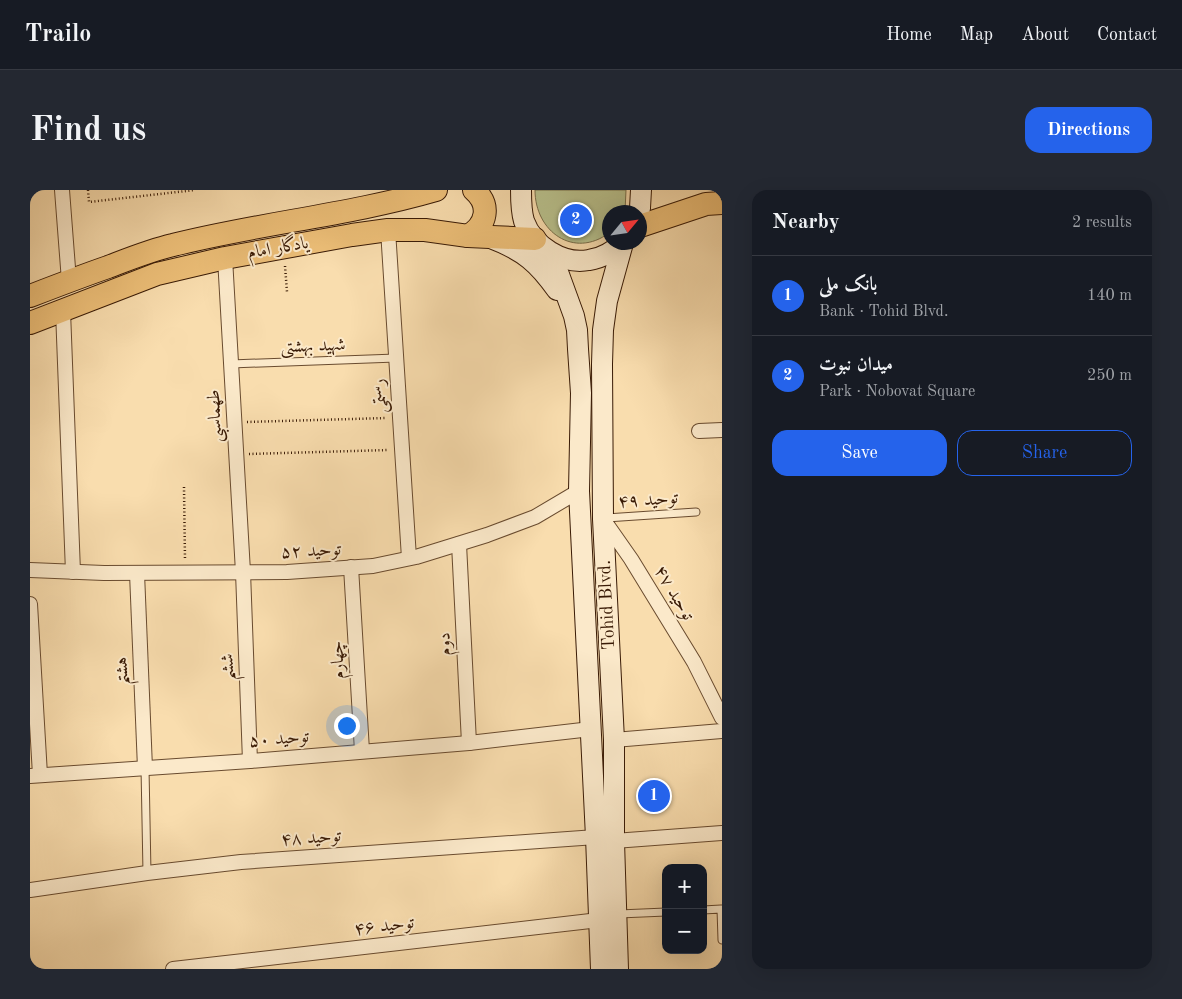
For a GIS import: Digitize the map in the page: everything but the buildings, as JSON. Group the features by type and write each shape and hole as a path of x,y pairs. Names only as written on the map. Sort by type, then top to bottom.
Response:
{"main road":[{"name":"یادگار امام","path":"30,296 145,253 172,245 274,223 359,208 436,190"},
{"path":"474,190 481,196 485,213 484,221 474,232 479,236 510,245 541,269 553,285 569,315 578,350"},
{"name":"Tohid Blvd.","path":"521,190 521,203 525,222 558,272 574,316 577,330 581,393 579,491 591,729 605,839 608,917 615,969"},
{"path":"640,205 641,190"},
{"path":"647,223 707,199"},
{"name":"یادگار امام","path":"30,323 157,274 225,258 352,235 388,230 425,230 541,245"},
{"path":"541,245 568,259 588,260 607,255 614,250"},
{"name":"Tohid Blvd.","path":"605,839 614,740 603,518 602,364 603,330 607,301 621,250"}],"street":[{"path":"62,190 69,281"},
{"name":"رستمی","path":"388,230 409,558"},
{"name":"طهماسبی","path":"225,258 243,572"},
{"path":"63,311 72,572"},
{"path":"698,431 722,430"},
{"name":"توحید ۵۲","path":"30,570 137,573 287,572 373,566 409,558 487,535 535,516 579,491"},
{"name":"توحید ۴۷","path":"603,518 631,559 694,662 722,718"},
{"name":"دوم","path":"459,544 469,743"},
{"name":"چهارم","path":"351,568 362,751"},
{"name":"ششم","path":"243,572 250,761"},
{"name":"هشتم","path":"137,573 145,768"},
{"path":"30,604 35,776"},
{"name":"توحید ۵۰","path":"35,776 469,743 591,729"},
{"path":"614,740 722,731"},
{"name":"توحید ۴۸","path":"30,890 241,862 722,833"},
{"name":"توحید ۴۶","path":"173,969 608,917"}],"lane":[{"name":"شهید بهشتی","path":"231,364 396,358"},
{"name":"توحید ۴۹","path":"603,518 696,512"},
{"path":"145,768 147,873"},
{"path":"707,910 721,909 722,940"},
{"path":"608,917 662,912"}],"path":[{"path":"88,190 89,202 195,190"},
{"path":"284,247 287,292"},
{"path":"235,422 400,418"},
{"path":"236,454 402,449"},
{"path":"184,487 186,572"}],"green space":[{"path":"535,190 626,190 625,205 602,205 602,237 583,243 570,242 559,237 549,229 537,205"}],"place":[{"name":"میدان نبوت","path":"576,220"},
{"name":"بانک ملی","path":"654,796"}]}
